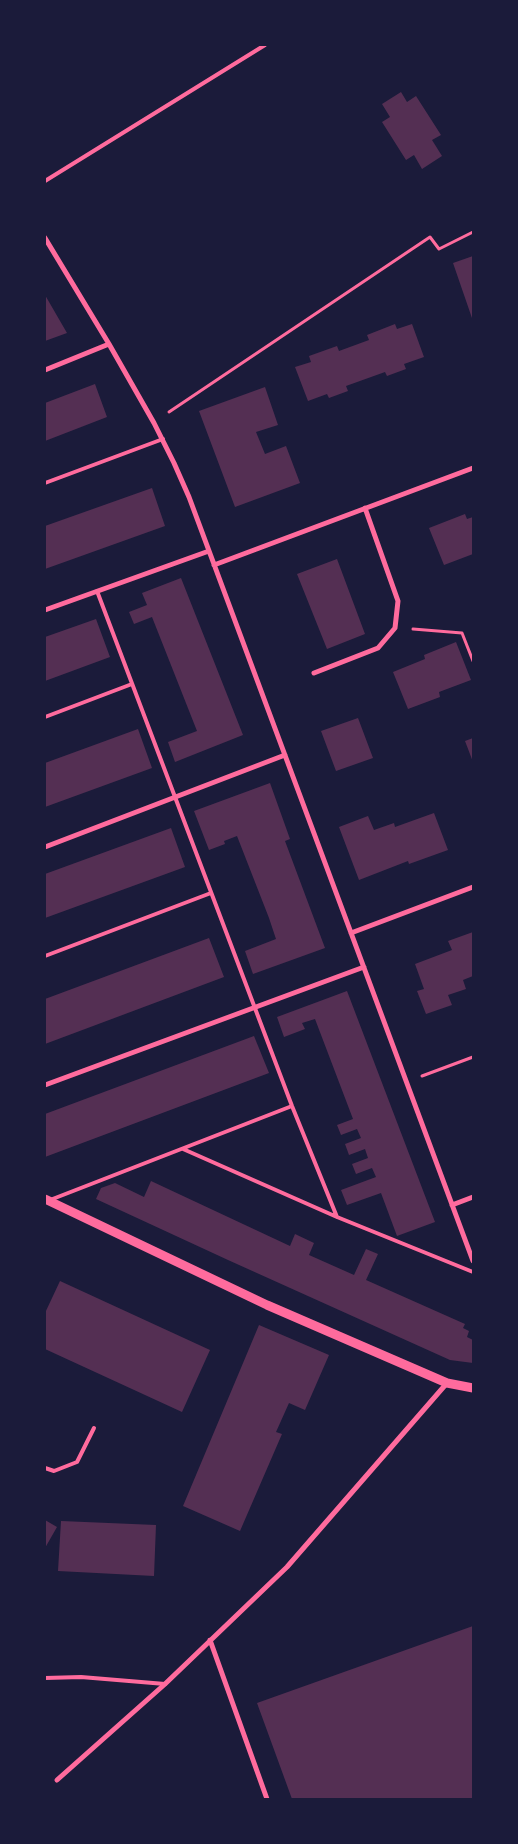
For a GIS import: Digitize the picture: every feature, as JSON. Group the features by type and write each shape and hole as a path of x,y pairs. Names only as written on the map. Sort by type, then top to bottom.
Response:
{"street":[{"path":"45,238 154,422 189,497 473,1261"},
{"path":"45,370 109,344"},
{"path":"214,565 473,468"},
{"path":"314,674 378,648 395,628 398,600 365,508"},
{"path":"45,610 209,551"},
{"path":"45,847 285,755"},
{"path":"351,933 473,887"},
{"path":"45,1085 364,967"},
{"path":"452,1204 473,1197"},
{"path":"47,1200 267,1305 447,1383 473,1388"},
{"path":"57,1780 164,1684 286,1567 447,1383"},
{"path":"210,1640 267,1799"}],"lane":[{"path":"45,181 265,45"},
{"path":"45,483 163,439"},
{"path":"97,592 292,1106 337,1217"},
{"path":"45,717 132,684"},
{"path":"45,956 211,893"},
{"path":"47,1200 292,1106"},
{"path":"183,1149 337,1217 473,1272"},
{"path":"45,1468 54,1472 77,1462 94,1428"},
{"path":"45,1678 81,1676 164,1684"}],"path":[{"path":"154,422 430,237 439,249 473,232"},
{"path":"395,628 462,632 473,661"},
{"path":"406,1082 473,1057"}],"building":[{"path":"401,92 407,102 416,96 441,135 432,140 442,156 422,169 414,155 406,160 382,122 390,117 382,104"},
{"path":"473,256 473,321 453,263"},
{"path":"45,295 67,333 45,341"},
{"path":"395,324 397,329 412,324 424,357 404,364 406,369 387,376 385,372 346,386 348,391 329,398 327,394 308,401 295,367 311,362 309,356 337,346 339,351 369,340 367,335"},
{"path":"95,384 107,417 45,441 45,403"},
{"path":"265,387 278,425 256,432 265,454 286,446 300,483 235,507 199,411"},
{"path":"152,488 165,526 45,569 45,526"},
{"path":"465,514 467,519 473,517 473,554 444,565 429,528"},
{"path":"337,559 365,634 327,649 297,574"},
{"path":"181,578 243,735 175,762 168,742 197,731 152,617 134,624 129,612 147,605 142,593"},
{"path":"96,619 110,657 45,681 45,637"},
{"path":"456,642 471,680 439,692 440,697 408,709 393,672 425,659 424,655"},
{"path":"358,718 373,758 336,771 321,731"},
{"path":"138,729 152,768 45,807 45,763"},
{"path":"473,738 473,762 465,741"},
{"path":"270,783 290,839 285,841 325,948 253,974 245,951 276,939 269,918 237,836 224,841 225,844 209,850 194,811"},
{"path":"434,813 448,850 409,864 408,861 359,880 339,827 368,816 374,830 394,823 395,827"},
{"path":"171,828 185,867 45,918 45,874"},
{"path":"473,932 473,976 463,980 466,989 448,995 452,1005 426,1014 417,991 424,989 415,964 452,950 448,941"},
{"path":"209,938 224,977 45,1044 45,999"},
{"path":"347,991 435,1222 397,1236 381,1193 347,1205 341,1190 376,1177 372,1168 356,1174 352,1164 368,1158 365,1149 349,1155 345,1144 361,1138 357,1129 341,1135 337,1125 353,1119 315,1019 302,1023 305,1029 284,1037 277,1017"},
{"path":"254,1036 269,1073 45,1157 45,1114"},
{"path":"151,1181 290,1246 295,1234 314,1243 309,1255 354,1275 366,1249 378,1254 366,1280 465,1324 463,1328 469,1331 467,1337 473,1340 473,1363 450,1360 96,1199 101,1188 115,1183 144,1197"},
{"path":"60,1281 210,1350 182,1412 45,1349 45,1313"},
{"path":"259,1325 329,1355 305,1410 289,1403 276,1432 282,1434 240,1531 183,1506"},
{"path":"45,1520 57,1527 45,1548"},
{"path":"61,1521 156,1525 154,1576 58,1571"},
{"path":"473,1626 473,1799 292,1799 257,1703"}]}
